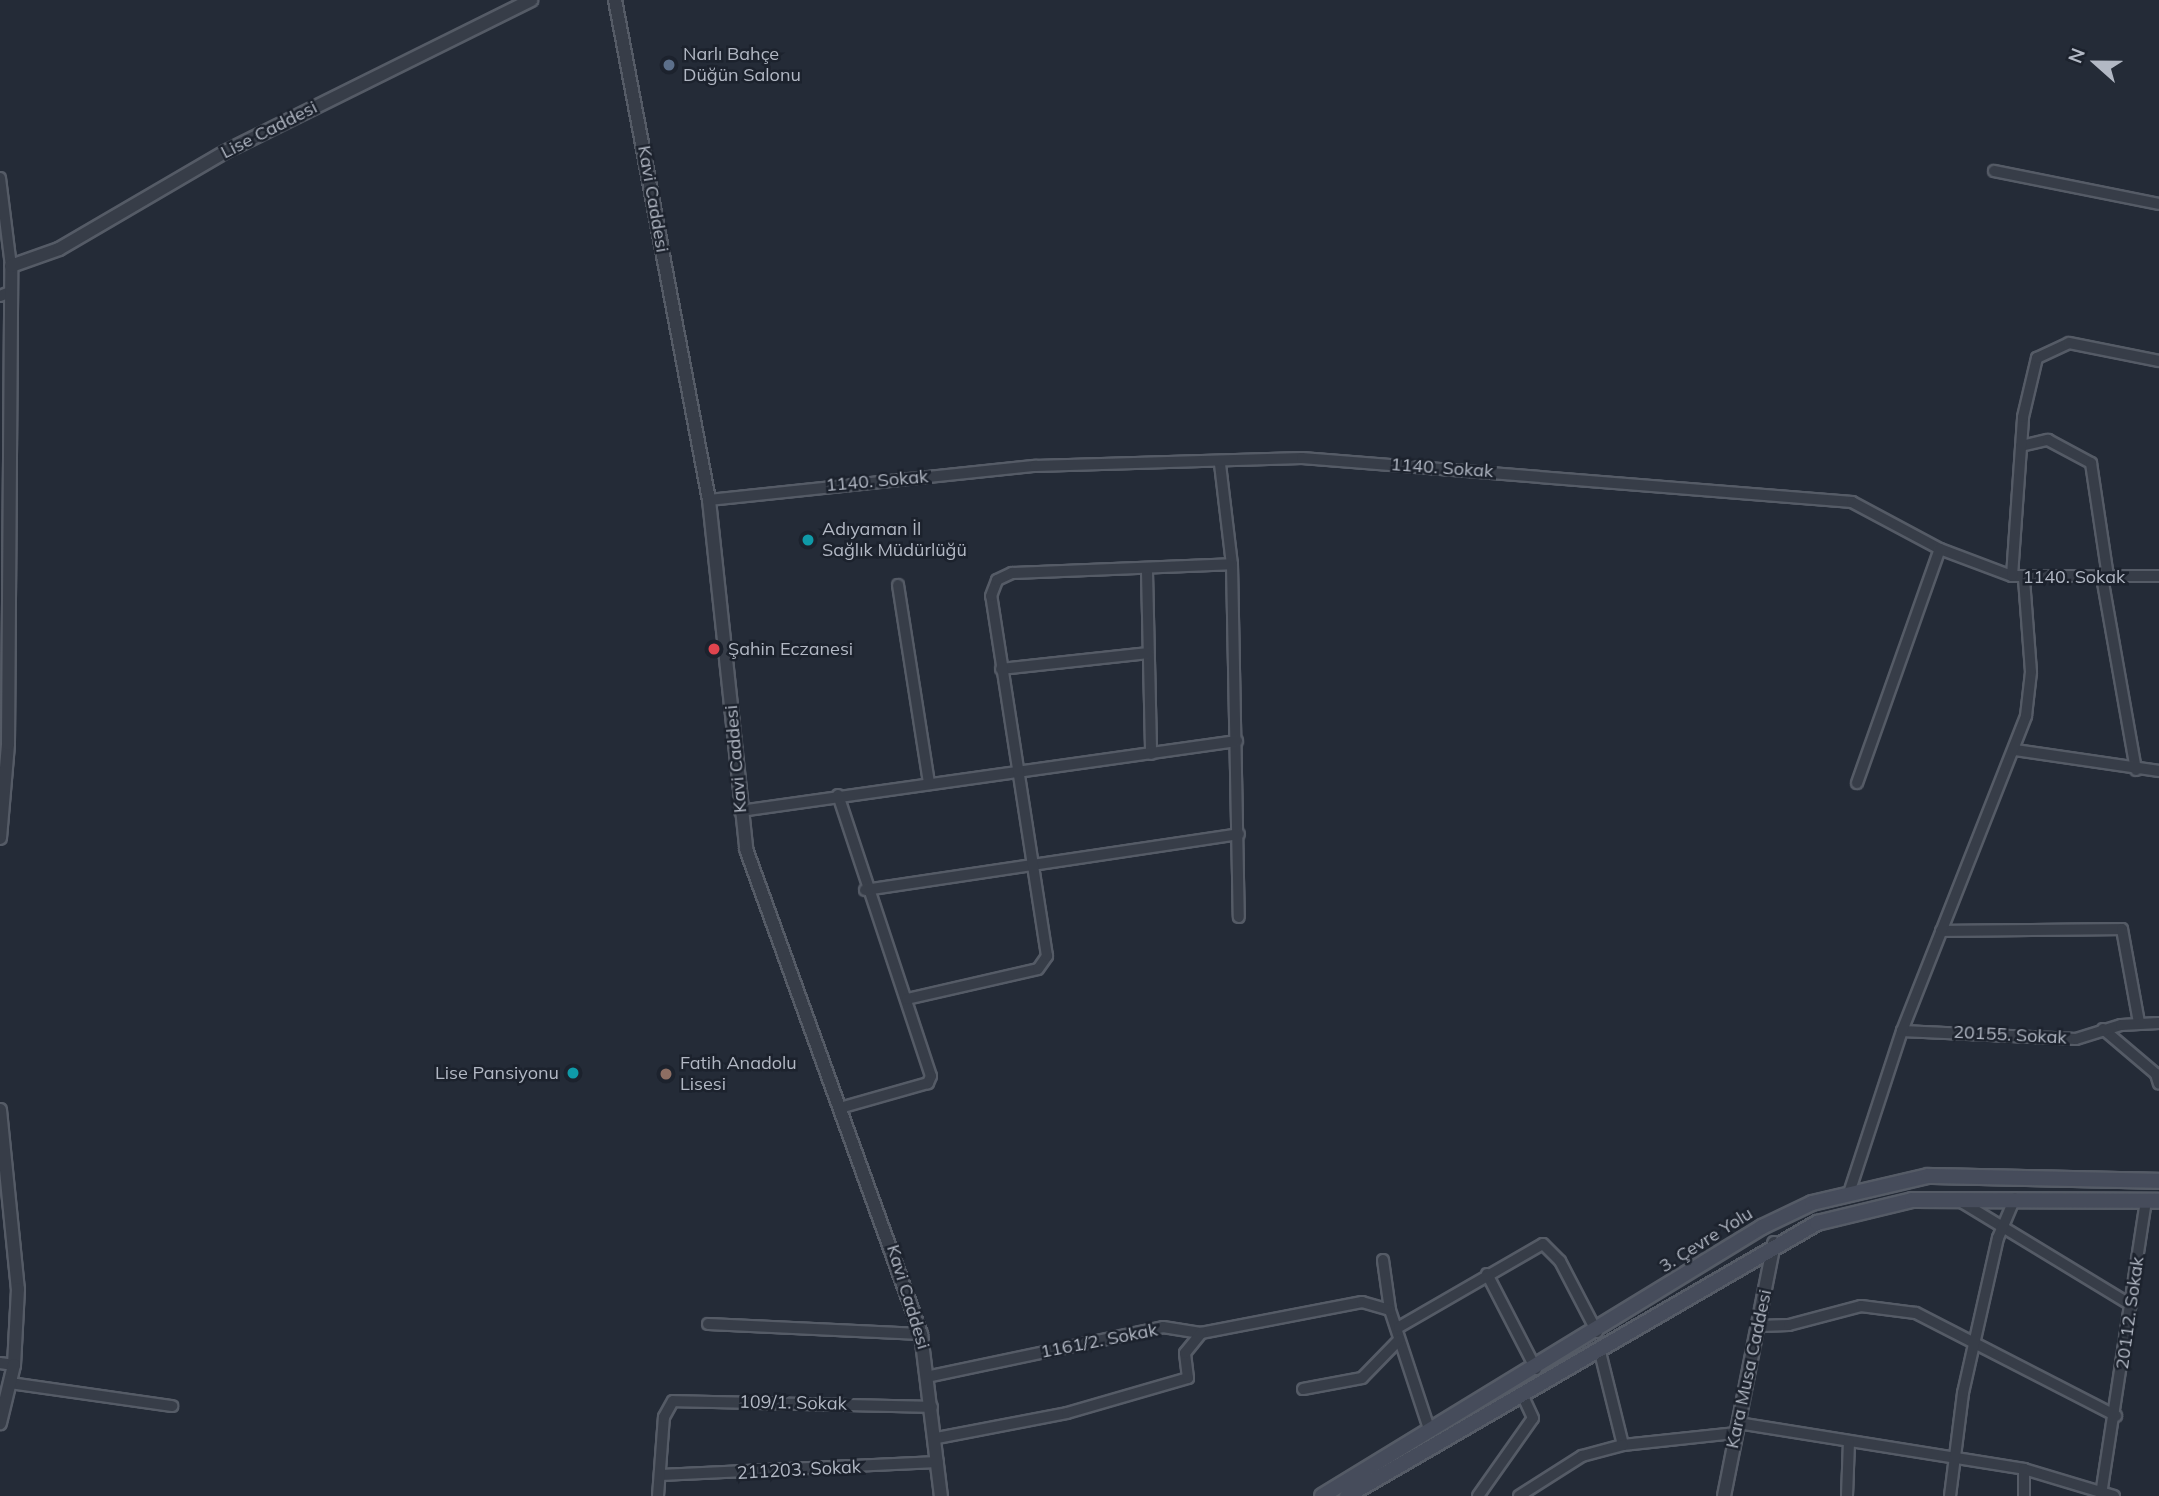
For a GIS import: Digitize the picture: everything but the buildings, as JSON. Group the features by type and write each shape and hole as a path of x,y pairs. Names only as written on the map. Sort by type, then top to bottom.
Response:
{"main road":[{"name":"3. Çevre Yolu","path":"1322,1496 1597,1332 1769,1223 1850,1190 1928,1176 2159,1181"},
{"name":"3. Çevre Yolu","path":"1351,1495 1774,1243 1872,1206 1956,1199 2015,1198 2150,1203"}],"street":[{"name":"Lise Caddesi","path":"11,266 48,254 225,152 531,0"},
{"name":"Kavi Caddesi","path":"615,0 709,500 740,811 755,879 843,1107 921,1334 931,1376 941,1496"},
{"path":"1994,171 2159,204"},
{"path":"0,178 11,266 5,294 4,576 8,744 0,838"},
{"path":"2012,576 2021,446 2031,371 2048,349 2068,343 2159,361"},
{"path":"2021,446 2048,440 2091,463 2105,577 2136,770"},
{"name":"1140. Sokak","path":"709,500 1035,466 1129,460 1220,464 1302,458 1852,502 1940,549 2024,579 2159,576"},
{"path":"1220,464 1232,564 1239,917"},
{"path":"1857,783 1940,549"},
{"path":"907,999 1042,966 1047,950 991,596 1000,578 1041,571 1147,572 1232,564"},
{"path":"1147,572 1151,754"},
{"path":"1850,1190 1902,1031 2015,750 2030,693 2024,579"},
{"path":"898,585 929,783"},
{"path":"1001,669 1148,653"},
{"path":"740,811 838,795 1237,741"},
{"path":"2015,750 2136,770 2159,771"},
{"path":"838,795 865,890 907,999 928,1083 843,1107"},
{"path":"865,890 1239,834"},
{"path":"1941,931 2122,929 2139,1023"},
{"name":"20155. Sokak","path":"1902,1031 2076,1039 2139,1023 2159,1023"},
{"path":"2103,1030 2156,1074 2159,1084"},
{"path":"0,1112 5,1186 19,1289 14,1365 0,1423"},
{"path":"1950,1496 1963,1393 1982,1343 2000,1230 2015,1198"},
{"path":"1956,1199 2000,1230 2132,1305"},
{"name":"20112. Sokak","path":"2102,1488 2150,1203"},
{"name":"Kara Musa Caddesi","path":"1724,1496 1774,1243"},
{"path":"1399,1327 1525,1250 1551,1247 1597,1332"},
{"path":"1383,1260 1390,1310 1399,1327 1399,1340 1430,1432"},
{"path":"1487,1274 1536,1369"},
{"name":"1161/2. Sokak","path":"931,1376 1111,1335 1163,1327 1201,1333 1362,1302 1390,1310"},
{"path":"1759,1326 1788,1325 1849,1308 1889,1307 1982,1343 2116,1416"},
{"path":"708,1324 921,1334"},
{"path":"937,1438 1067,1413 1188,1378 1185,1353 1201,1333"},
{"path":"1303,1389 1362,1378 1399,1340"},
{"path":"1599,1348 1623,1445"},
{"path":"0,1363 14,1365"},
{"path":"10,1383 172,1406"},
{"path":"1478,1496 1533,1418 1522,1394"},
{"name":"109/1. Sokak","path":"660,1475 664,1417 673,1401 932,1407"},
{"path":"1520,1496 1582,1456 1623,1445 1737,1428 1849,1441 2024,1469 2102,1488 2114,1496"},
{"path":"1847,1496 1849,1441"},
{"name":"211203. Sokak","path":"660,1475 938,1462"},
{"path":"2024,1469 2024,1496"},
{"path":"659,1496 660,1475"}],"place":[{"name":"Narlı Bahçe Düğün Salonu","path":"669,65"},
{"name":"Adıyaman İl Sağlık Müdürlüğü","path":"808,540"},
{"name":"Şahin Eczanesi","path":"714,649"},
{"name":"Lise Pansiyonu","path":"573,1073"},
{"name":"Fatih Anadolu Lisesi","path":"666,1074"}]}
